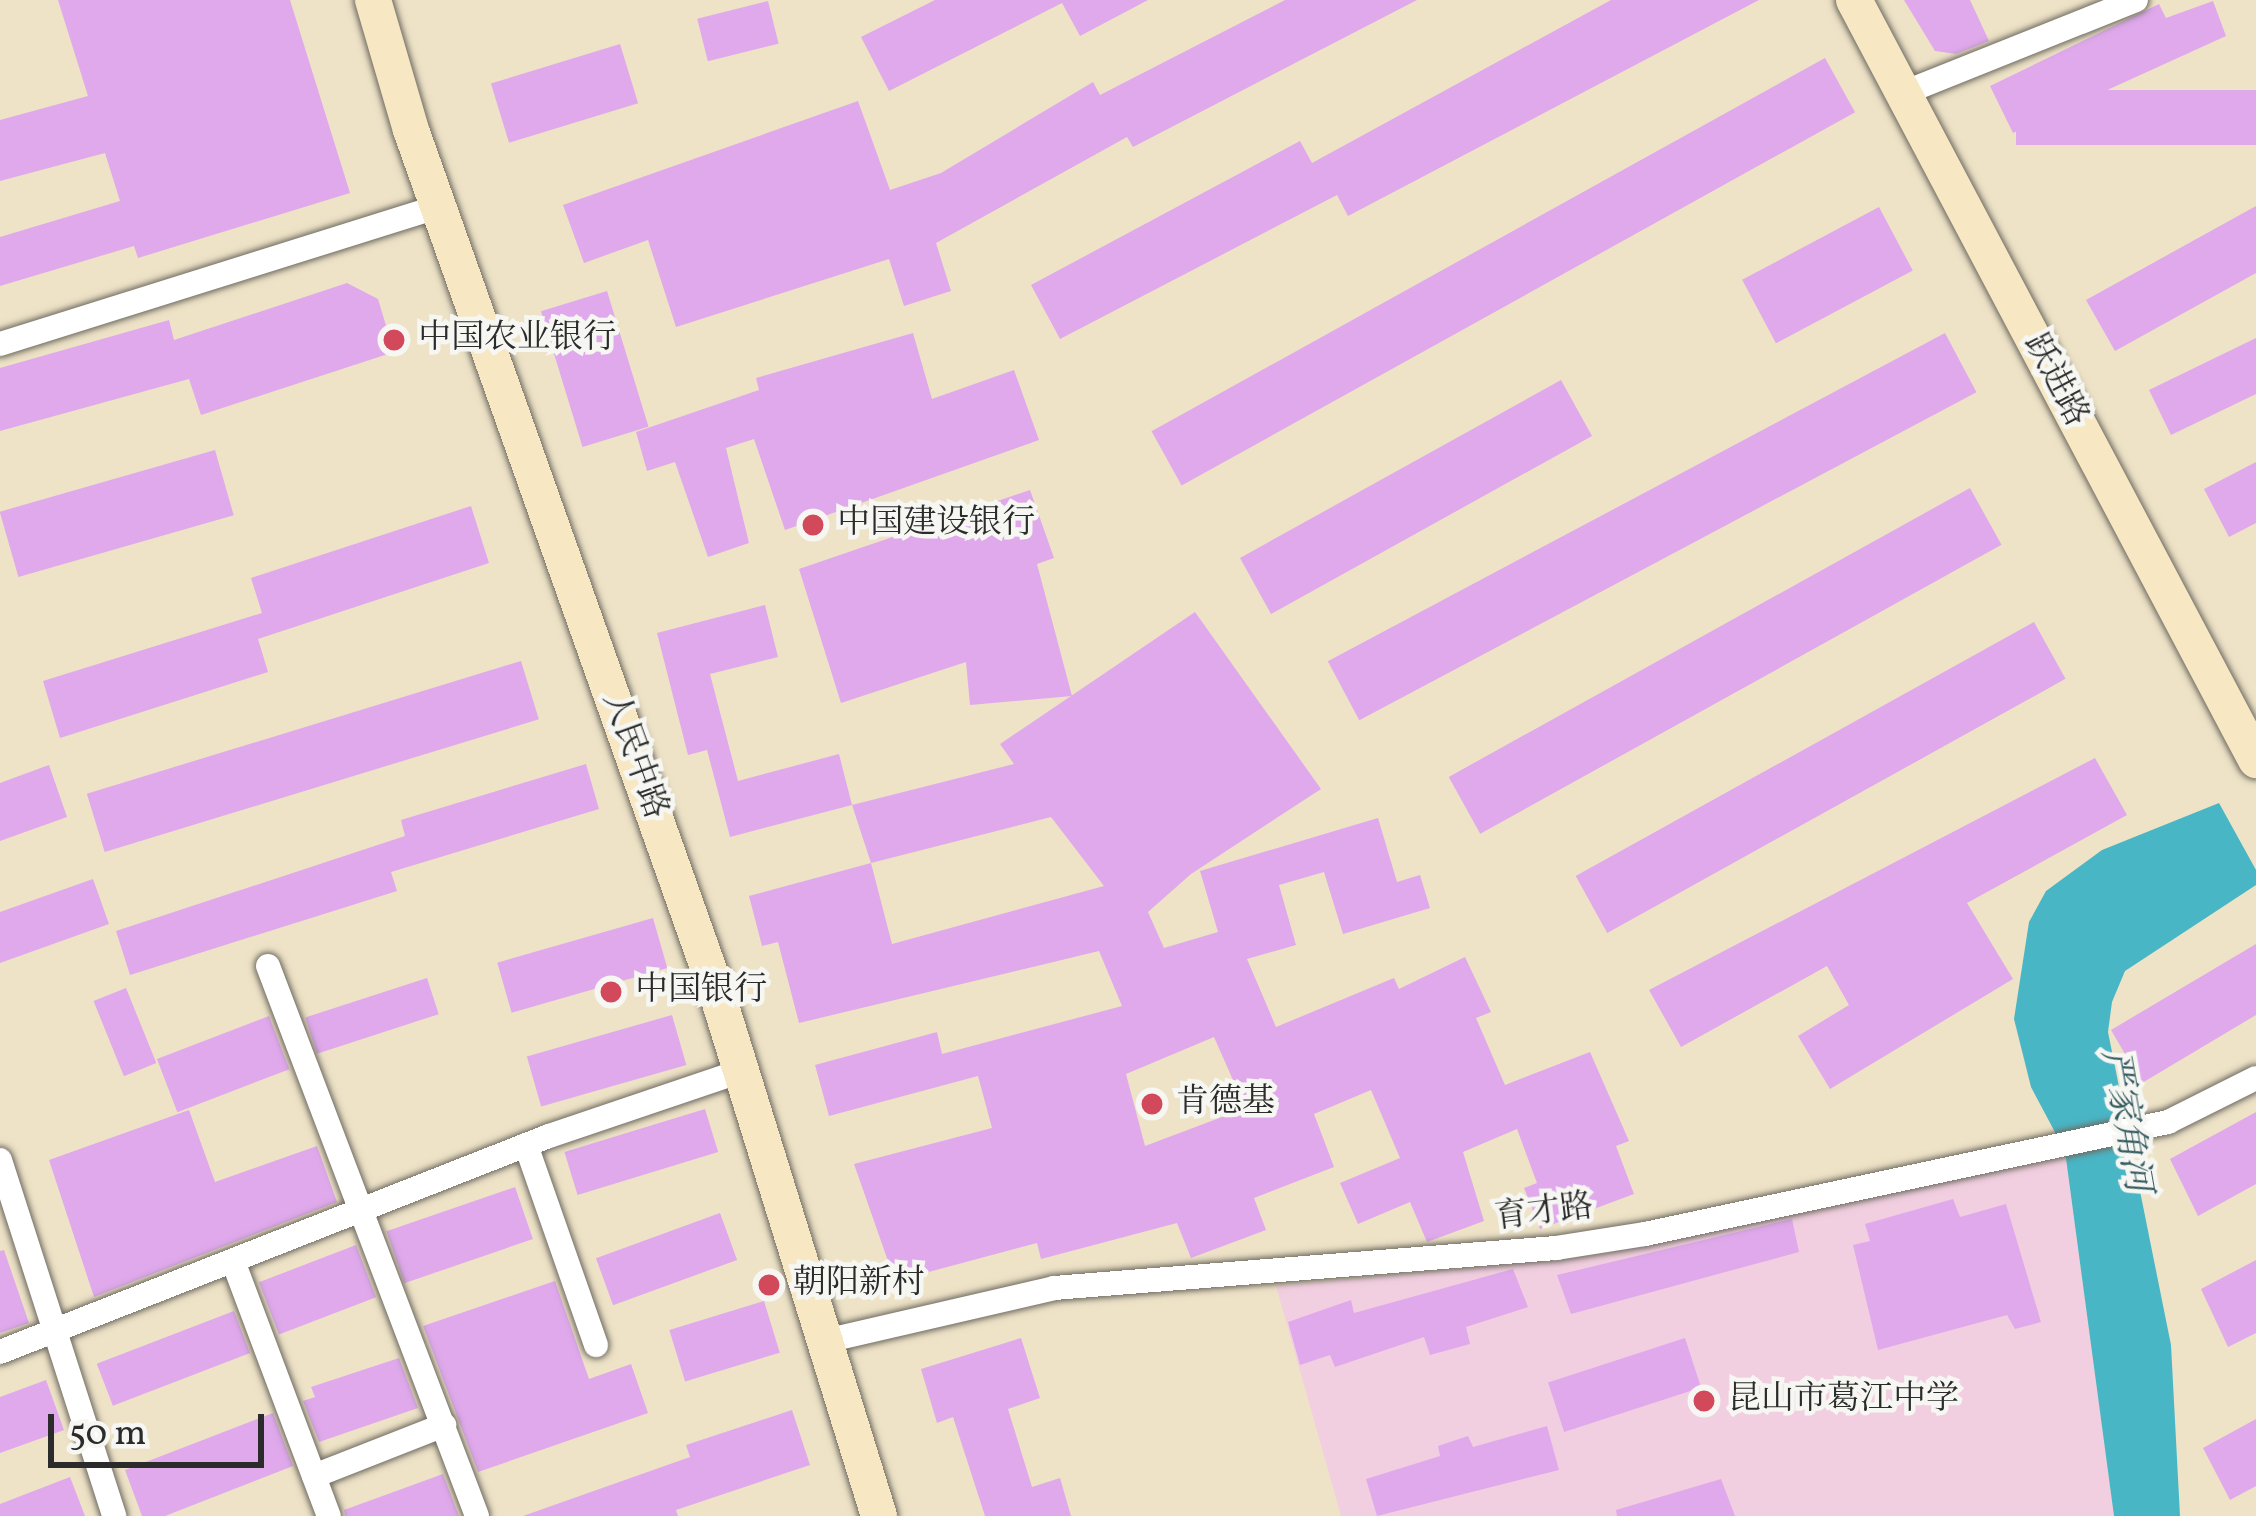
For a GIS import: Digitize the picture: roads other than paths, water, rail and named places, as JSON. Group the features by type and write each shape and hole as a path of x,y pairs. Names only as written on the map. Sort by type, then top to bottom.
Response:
{"street":[{"name":"人民中路","path":"373,0 438,207 741,1071 879,1516"},
{"name":"跃进路","path":"1854,0 2256,760"},
{"path":"1901,94 2136,0"},
{"path":"0,344 438,207"},
{"path":"268,967 477,1516"},
{"path":"0,1352 526,1145 741,1071"},
{"name":"育才路","path":"825,1341 1054,1288 1600,1241 2135,1129 2256,1078"},
{"path":"526,1145 596,1346"},
{"path":"0,1160 114,1516"},
{"path":"233,1261 329,1516"},
{"path":"314,1476 444,1425"}],"water":[{"name":"严家角河","path":"2219,803 2256,870 2256,885 2125,971 2112,1002 2108,1032 2171,1345 2180,1516 2114,1516 2065,1151 2031,1087 2014,1019 2029,922 2046,891 2102,850"}],"place":[{"name":"中国农业银行","path":"394,340"},
{"name":"中国建设银行","path":"813,525"},
{"name":"中国银行","path":"611,992"},
{"name":"肯德基","path":"1152,1104"},
{"name":"朝阳新村","path":"769,1285"},
{"name":"昆山市葛江中学","path":"1704,1401"}]}
